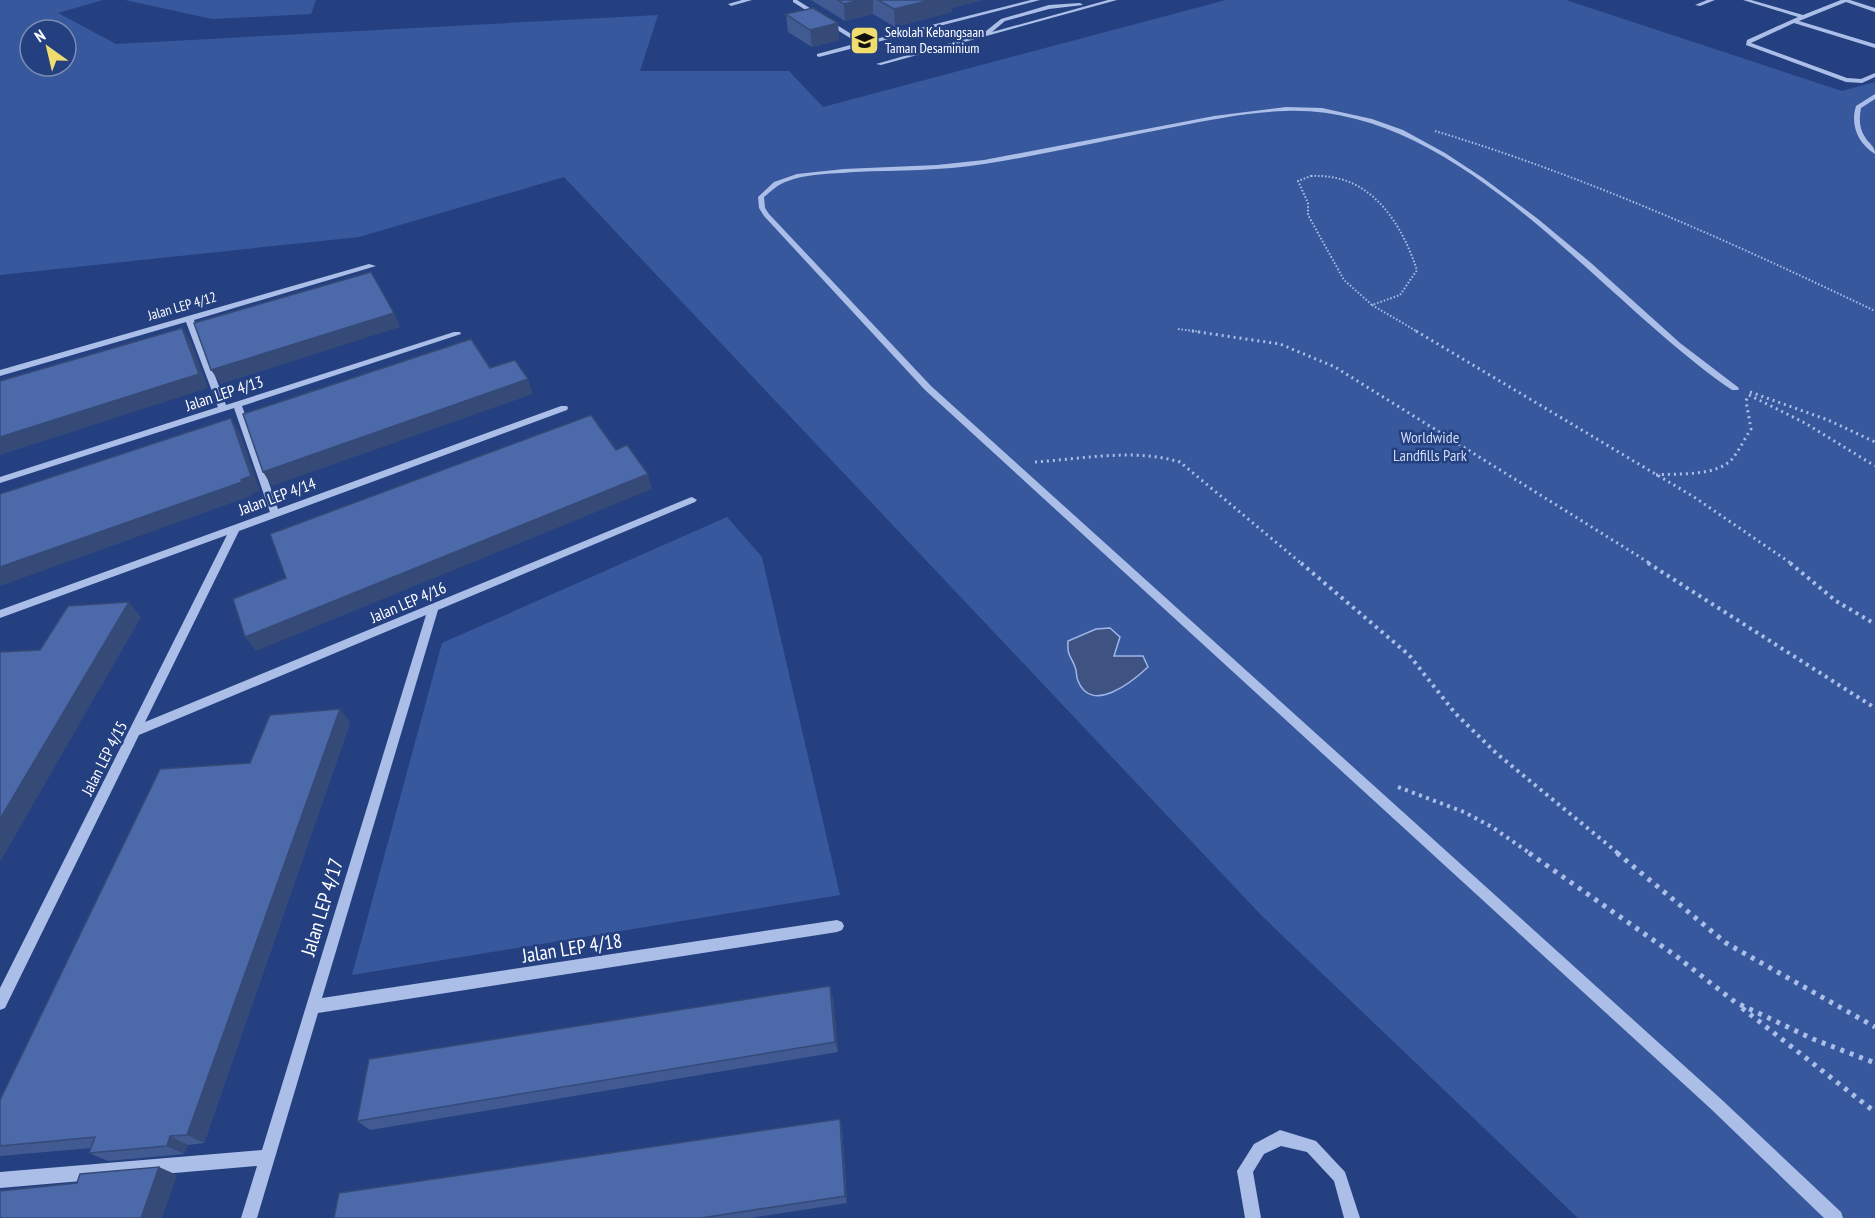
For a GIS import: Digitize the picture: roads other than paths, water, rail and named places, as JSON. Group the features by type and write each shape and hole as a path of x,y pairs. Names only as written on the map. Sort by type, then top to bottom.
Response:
{"street":[{"path":"731,4 749,0"},
{"path":"819,55 1037,0"},
{"path":"879,64 1114,0"},
{"path":"1698,5 1712,0"},
{"path":"1746,0 1803,17"},
{"path":"1875,10 1845,0 1749,41 1748,44 1846,80 1862,81 1875,75"},
{"path":"795,1 863,44"},
{"path":"985,35 1003,20 1049,7 1095,5"},
{"path":"1794,21 1875,46"},
{"path":"1875,96 1858,107 1856,118 1861,139 1875,152"},
{"path":"1735,388 1701,366 1658,331 1586,263 1487,183 1425,144 1379,124 1346,114 1324,110 1275,108 1212,117 982,162 808,175 776,183 764,192 762,208 787,238 928,388 1716,1104 1835,1218"},
{"name":"Jalan LEP 4/12","path":"0,373 372,266"},
{"path":"189,318 224,409"},
{"name":"Jalan LEP 4/13","path":"0,480 457,334"},
{"path":"237,405 275,513"},
{"name":"Jalan LEP 4/14","path":"0,614 564,408"},
{"name":"Jalan LEP 4/16","path":"136,731 692,500"},
{"name":"Jalan LEP 4/15","path":"0,1003 236,528"},
{"name":"Jalan LEP 4/17","path":"249,1218 433,608"},
{"name":"Jalan LEP 4/18","path":"312,1007 837,927"},
{"path":"1253,1218 1245,1171 1259,1149 1280,1138 1311,1146 1340,1177 1352,1218"},
{"path":"0,1180 267,1157"}],"place":[{"name":"Sekolah Kebangsaan Taman Desaminium","path":"864,40"}],"park label":[{"name":"Worldwide Landfills Park","path":"1430,446"}]}
